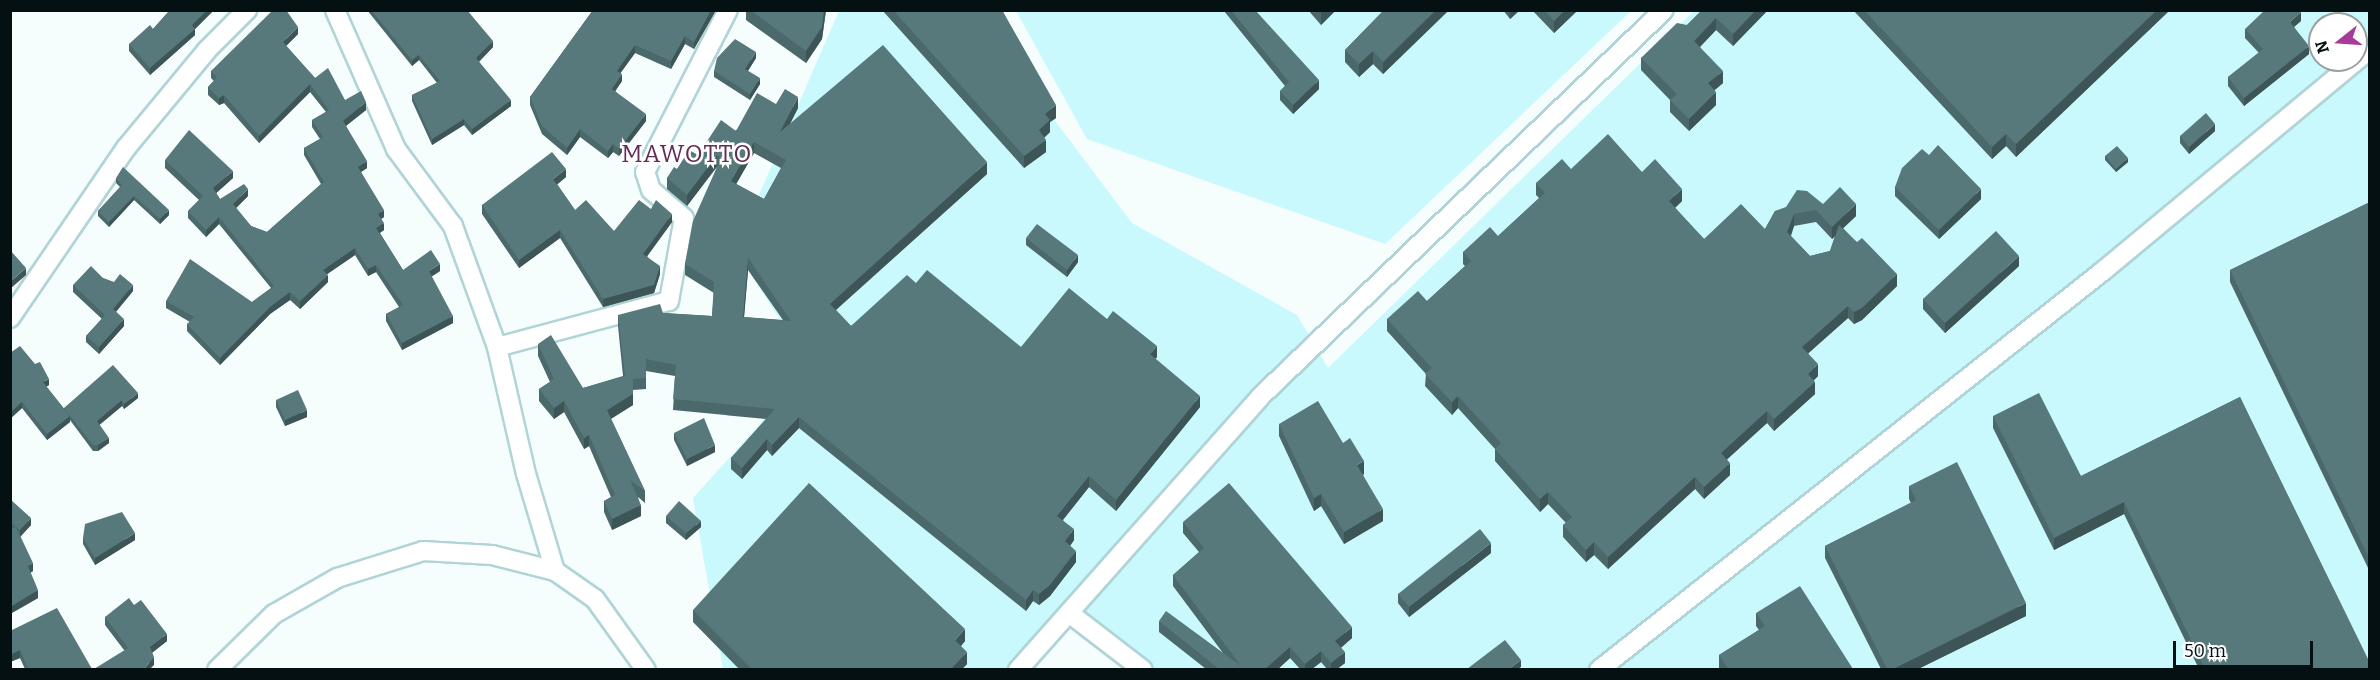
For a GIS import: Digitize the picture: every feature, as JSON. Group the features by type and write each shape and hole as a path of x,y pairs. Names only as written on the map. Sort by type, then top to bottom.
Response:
{"street":[{"path":"10,318 126,148 207,50 247,10"},
{"path":"335,10 396,149 453,226 497,347 555,571"},
{"path":"497,347 669,301 684,218 651,190 645,172 728,10"},
{"path":"1017,669 1260,397 1664,10"},
{"path":"1599,669 2103,271 2370,49"},
{"path":"217,669 274,614 337,578 423,551 492,555 555,571 595,599 646,669"},
{"path":"1069,613 1143,669"}],"shaded area":[{"path":"839,11 987,11 1049,113 1132,223 1297,315 1328,368 1694,11 2369,11 2369,669 1137,670 1073,622 1013,669 723,669 693,498 778,404 782,323 735,250"},
{"path":"1016,11 1631,11 1385,244 1087,139"}],"building":[{"path":"170,10 207,10 192,25 195,29 150,68 129,44 150,25 153,29"},
{"path":"273,10 286,10 298,27 283,42 315,78 328,68 345,100 361,91 366,102 343,121 367,161 358,167 384,210 378,214 384,223 376,228 403,270 431,250 440,264 429,271 453,316 402,343 386,314 403,305 376,265 368,269 355,248 323,270 328,275 300,301 290,292 270,307 220,358 187,324 194,317 166,301 190,259 252,302 274,286 219,217 206,230 188,211 203,196 165,160 189,130 233,171 213,188 220,199 244,184 248,189 233,204 251,226 267,232 324,182 304,148 323,137 312,120 329,110 310,84 259,136 224,95 219,98 208,87 217,77 211,71"},
{"path":"371,10 467,10 493,41 476,58 511,100 472,129 464,119 432,139 412,95 440,81 419,55 412,60"},
{"path":"593,10 711,10 694,42 685,36 671,61 635,45 617,71 622,74 612,89 646,114 619,149 613,144 608,151 580,129 567,148 542,126 530,97"},
{"path":"750,10 824,10 822,27 806,51"},
{"path":"893,10 1002,10 1056,105 1045,114 1050,120 1039,130 1046,140 1024,156"},
{"path":"1231,10 1255,10 1319,80 1293,105 1280,91 1289,82"},
{"path":"1384,10 1436,10 1383,62 1373,51 1359,64 1345,50"},
{"path":"1544,10 1565,10 1554,21"},
{"path":"1702,10 1756,10 1733,34 1716,18 1694,41 1723,71 1708,83 1716,92 1689,119 1670,100 1677,94 1641,58 1677,23 1687,25"},
{"path":"1864,10 2157,10 2016,144 2006,134 1992,147"},
{"path":"2265,10 2299,10 2301,12 2290,22 2308,47 2244,98 2228,77 2263,49 2245,29"},
{"path":"735,39 756,52 745,69 760,78 750,94 714,71 717,58"},
{"path":"883,45 987,162 830,304 851,326 907,275 916,283 927,270 1021,347 1069,288 1107,319 1113,311 1157,346 1150,354 1200,396 1116,500 1089,476 1057,516 1074,529 1065,541 1076,551 1050,585 1039,594 1033,590 1026,600 799,417 772,445 767,439 742,468 731,458 775,409 673,399 676,365 646,359 646,378 633,379 633,394 607,410 645,491 630,480 641,505 612,519 604,501 615,495 589,435 584,438 564,401 554,408 539,389 554,379 538,344 551,335 583,388 625,376 618,315 660,304 663,313 712,316 714,282 685,264 693,221 721,158 717,155 687,195 667,178 674,167 677,169 689,150 698,155 721,120 736,131 757,93 776,104 785,89 798,97 780,132","holes":["754,142 786,160 764,199 731,181","748,258 791,321 743,317"]},
{"path":"2206,113 2215,124 2189,147 2180,136"},
{"path":"1608,134 1642,172 1655,159 1682,189 1669,201 1704,239 1741,204 1765,229 1775,211 1786,207 1797,190 1807,191 1823,204 1840,187 1856,204 1832,227 1816,210 1794,214 1787,232 1810,256 1830,251 1839,225 1857,242 1862,238 1897,274 1862,308 1854,312 1848,306 1802,347 1818,364 1808,374 1815,382 1774,419 1767,411 1721,453 1730,463 1704,487 1695,477 1608,557 1594,542 1586,550 1563,525 1572,517 1548,492 1540,499 1495,449 1501,443 1458,396 1452,402 1425,374 1432,368 1387,319 1418,291 1427,301 1471,261 1463,252 1490,227 1498,236 1545,193 1536,183 1562,159 1571,169"},
{"path":"1938,145 1981,189 1939,230 1895,187 1902,168 1922,149 1929,155"},
{"path":"2117,146 2128,158 2116,169 2105,156"},
{"path":"552,152 566,169 553,179 575,210 586,200 614,231 639,200 651,209 656,200 672,214 643,254 660,266 654,285 603,299 560,230 519,260 482,205"},
{"path":"123,167 169,210 160,219 134,196 109,222 98,211 122,185 116,178"},
{"path":"2370,202 2370,560 2230,270"},
{"path":"1037,224 1078,255 1067,270 1026,238"},
{"path":"1996,231 2019,256 1945,323 1923,299"},
{"path":"10,250 26,268 10,282"},
{"path":"91,266 103,278 114,282 120,274 133,285 113,309 124,319 99,347 86,336 105,315 73,285"},
{"path":"20,346 35,364 40,362 49,379 43,382 70,416 47,434 22,402 10,411 10,353"},
{"path":"113,365 138,393 124,404 122,400 97,421 109,438 98,445 93,445 64,408"},
{"path":"298,390 307,410 285,420 276,400"},
{"path":"2039,393 2081,476 2240,397 2370,663 2370,669 2205,669 2124,502 2054,538 1993,416"},
{"path":"1318,401 1343,443 1350,438 1364,461 1357,465 1383,509 1344,532 1321,494 1314,498 1279,424"},
{"path":"704,418 715,445 687,459 674,433"},
{"path":"1957,462 2026,603 1893,669 1887,669 1825,546 1916,500 1909,486"},
{"path":"809,483 965,629 955,640 967,652 951,669 752,669 693,610"},
{"path":"1229,483 1352,627 1335,641 1345,652 1331,663 1321,651 1305,664 1290,647 1265,669 1219,669 1159,621 1166,611 1241,666 1173,575 1204,548 1183,522"},
{"path":"10,499 31,518 20,530 10,522"},
{"path":"679,501 701,521 686,533 666,516"},
{"path":"122,512 135,533 95,558 83,538 85,524"},
{"path":"16,527 33,563 28,566 38,590 10,607 10,529"},
{"path":"1480,529 1491,543 1409,607 1398,594"},
{"path":"1800,586 1853,669 1728,669 1719,655 1765,626 1756,613"},
{"path":"129,598 134,605 141,600 167,634 150,647 154,657 144,669 94,669 128,648 105,617"},
{"path":"57,608 92,669 28,669 20,650 10,655 10,631"},
{"path":"1505,640 1521,660 1509,669 1467,669"}],"district":[{"name":"MAWOTTO","path":"687,155"}]}
